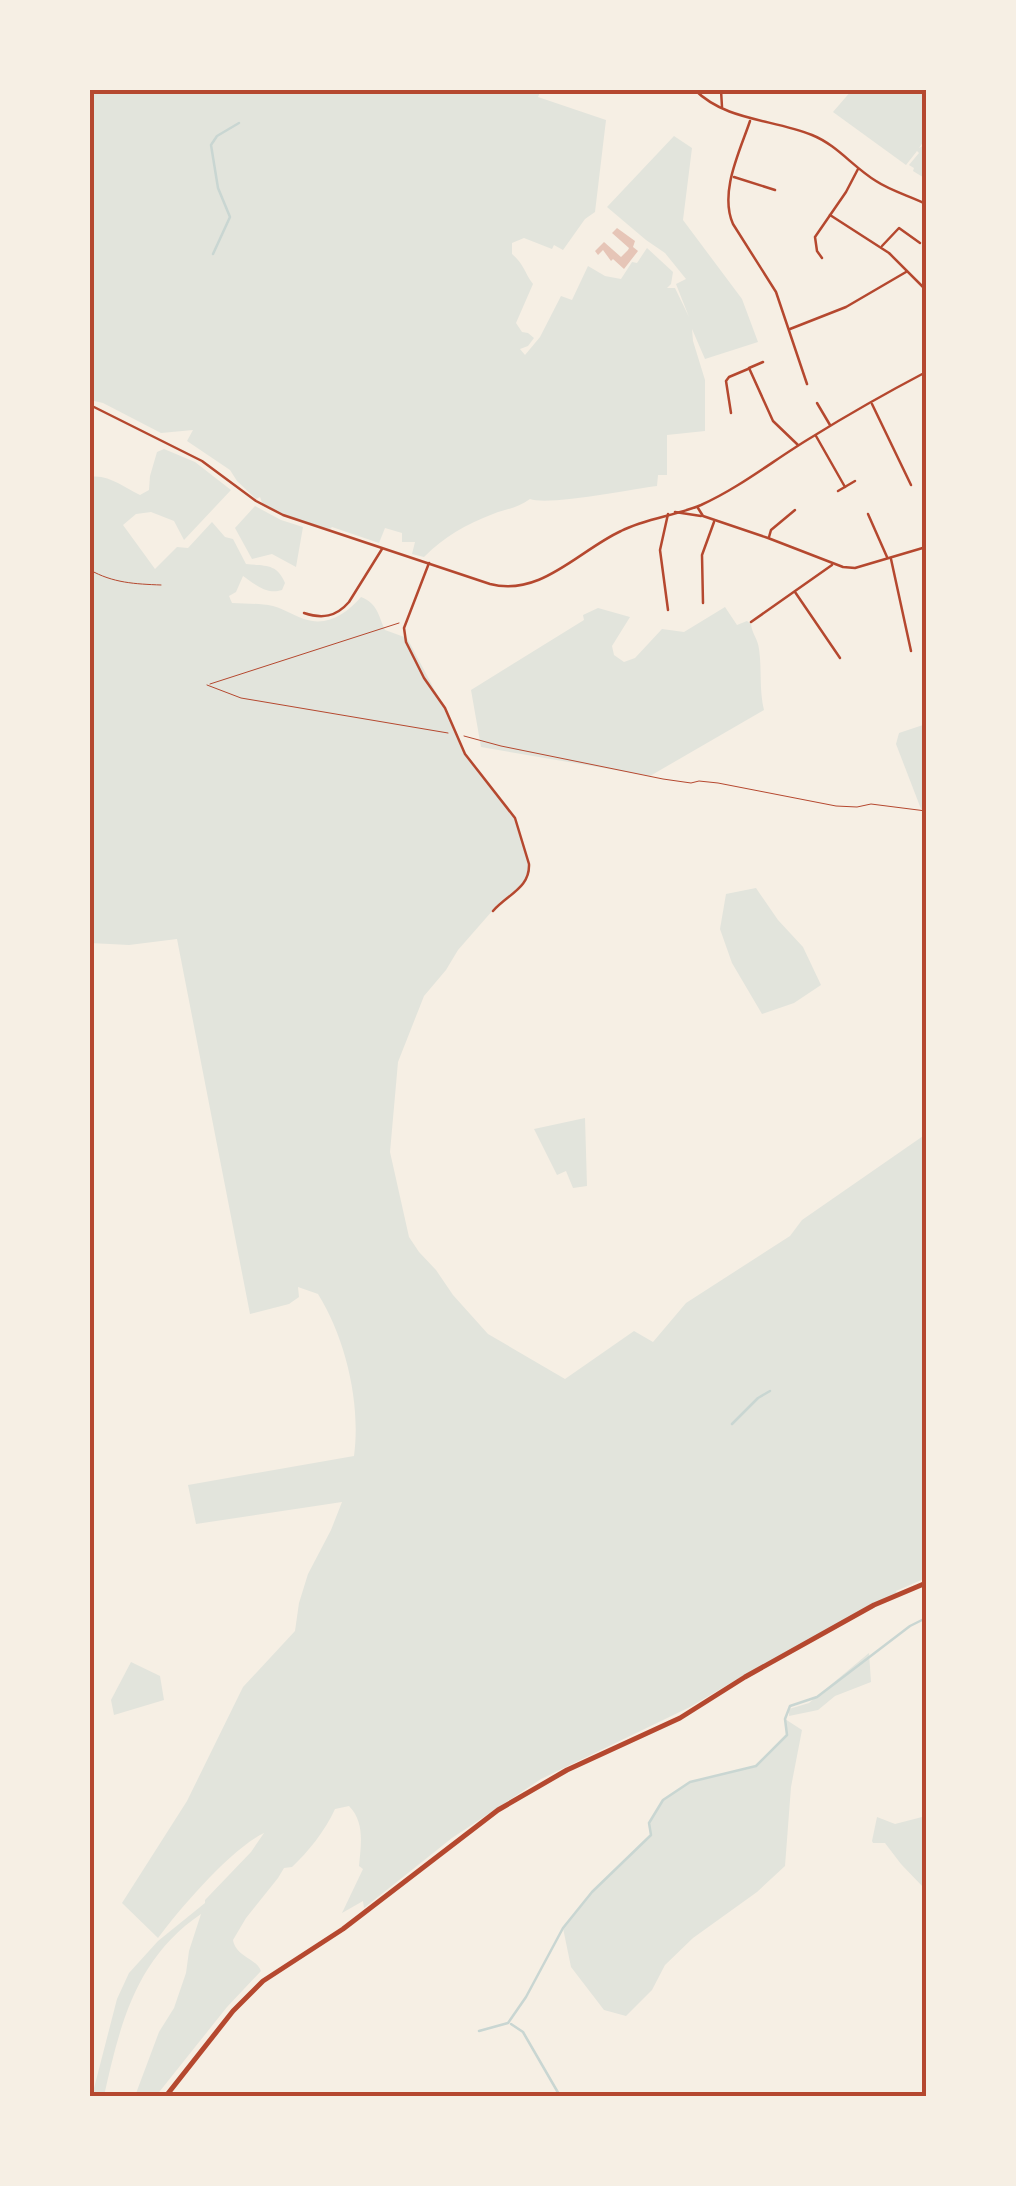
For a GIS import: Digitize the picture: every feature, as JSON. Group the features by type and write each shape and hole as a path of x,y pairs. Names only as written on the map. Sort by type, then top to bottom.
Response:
{"main road":[{"path":"166,2096 226,2020 263,1981 343,1929 498,1810 567,1770 680,1718 874,1605 926,1583"}],"street":[{"path":"694,90 708,101 751,119 810,134 838,150 877,182 926,204"},
{"path":"721,90 722,107"},
{"path":"751,119 727,199 729,216 776,292 806,384"},
{"path":"822,258 816,251 815,237 859,168"},
{"path":"732,177 775,190"},
{"path":"830,216 893,257 926,290"},
{"path":"881,248 899,228 920,243"},
{"path":"789,330 846,307 906,272"},
{"path":"731,413 726,383 729,377 763,362"},
{"path":"749,368 773,421 798,446"},
{"path":"90,405 202,460 268,508 495,586 522,586 552,573 616,533 698,506 734,487 830,426 926,372"},
{"path":"817,403 830,426"},
{"path":"872,404 911,485"},
{"path":"815,435 845,486"},
{"path":"838,490 854,481"},
{"path":"698,506 703,516"},
{"path":"768,538 771,530 795,510"},
{"path":"675,512 703,516 832,565 855,568 926,547"},
{"path":"668,514 660,550 668,610"},
{"path":"868,514 889,558 911,651"},
{"path":"703,603 702,555 714,520"},
{"path":"304,613 323,617 342,610 382,548"},
{"path":"428,563 407,620 404,635 408,649 440,700 468,760 514,818 530,864 526,882 493,911"},
{"path":"750,622 832,565"},
{"path":"794,591 840,658"}],"path":[{"path":"90,570 119,582 161,585"},
{"path":"407,620 207,686 241,698 439,733 454,732 500,746 663,779 718,782 836,806 871,804 926,811"}],"shaded area":[{"path":"90,90 541,90 538,97 606,120 595,212 585,219 563,250 524,238 512,243 512,254 533,284 516,323 522,332 534,338 520,349 525,355 540,337 561,296 572,300 588,266 605,276 621,279 647,248 673,272 667,288 675,288 689,317 676,284 686,279 665,253 607,207 674,136 692,148 683,220 742,299 758,342 705,359 692,329 705,380 705,431 667,435 667,475 658,475 657,486 572,499 530,499 465,527 424,557 412,554 415,542 402,542 402,533 385,528 379,543 283,515 263,505 260,497 256,499 230,470 187,441 193,430 161,433 90,400"},
{"path":"852,90 926,90 926,138 919,148 926,144 926,179 909,165 917,151 906,165 833,112"},
{"path":"164,449 195,462 231,490 184,540 174,521 151,512 136,514 123,525 155,569 177,547 188,548 212,522 225,537 233,539 246,564 274,569 285,583 282,590 271,591 243,576 236,592 229,596 232,603 273,606 304,619 321,621 342,614 361,597 367,600 377,610 385,630 407,638 462,750 515,818 529,864 526,882 500,902 424,996 398,1062 390,1152 409,1237 488,1334 565,1379 634,1331 653,1342 686,1303 790,1236 802,1220 926,1134 926,1578 690,1707 541,1779 452,1838 364,1908 363,1901 342,1913 363,1869 359,1866 361,1834 358,1819 349,1806 335,1809 316,1841 292,1867 284,1868 233,1940 261,1971 156,2096 135,2096 159,2032 174,2008 201,1914 179,1932 146,1972 125,2018 104,2096 92,2096 117,1999 129,1973 158,1941 205,1903 264,1833 222,1865 158,1938 122,1903 187,1801 243,1687 295,1631 308,1574 342,1502 196,1524 188,1485 354,1456 356,1436 344,1351 318,1294 298,1287 299,1297 289,1304 250,1314 177,939 129,945 90,943 90,477 110,480 140,495 149,490 157,452"},
{"path":"255,506 303,527 296,567 272,554 252,559 235,528"},
{"path":"725,607 737,625 747,621 751,624 759,649 764,710 650,776 481,747 471,690 584,620 583,615 598,608 630,617 612,646 614,655 624,662 635,658 662,629 684,632"},
{"path":"926,724 926,808 921,809 896,744 899,733"},
{"path":"756,888 803,947 821,985 794,1003 762,1014 732,963 720,929 726,894"},
{"path":"585,1118 587,1186 573,1188 566,1171 557,1175 534,1129"},
{"path":"869,1653 871,1682 835,1696 818,1710 789,1716 789,1709 809,1703"},
{"path":"131,1662 160,1676 164,1700 114,1715 111,1700"},
{"path":"785,1719 802,1730 791,1787 785,1866 757,1892 693,1938 665,1965 652,1990 626,2016 604,2010 571,1967 563,1928 592,1892 651,1835 649,1823 663,1800 690,1782 756,1766 787,1735"},
{"path":"926,1816 926,1904 924,1888 885,1843 872,1841 877,1817 895,1824"}],"building":[{"path":"617,228 635,241 633,247 638,251 624,269 603,250 598,255 595,251 604,242 621,257 628,250 612,233"}],"waterway":[{"path":"213,254 230,217 218,188 211,145 217,136 239,123"},
{"path":"732,1424 770,1391"},
{"path":"479,2031 508,2023 563,1928 592,1892 651,1835 649,1823 663,1800 690,1782 756,1766 787,1735 785,1719 790,1706 817,1697 926,1618"},
{"path":"511,2024 523,2032 560,2096"}]}
